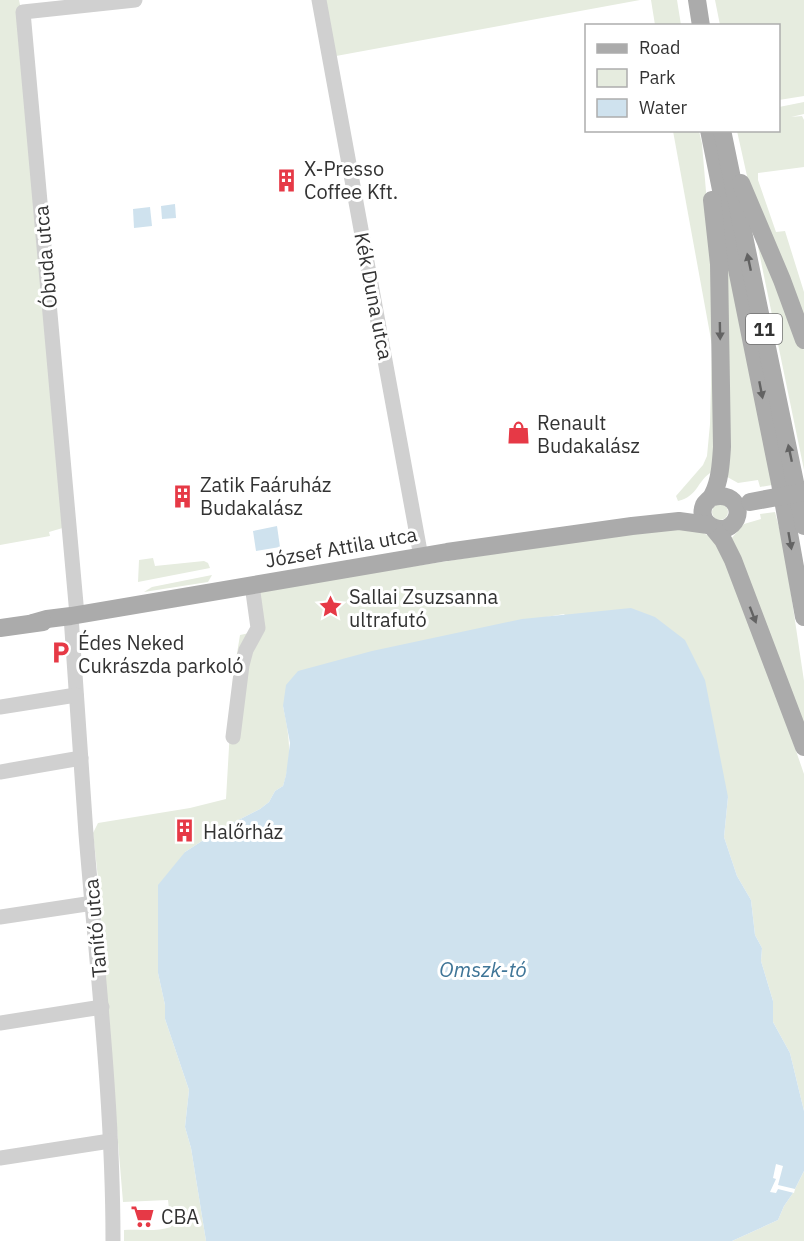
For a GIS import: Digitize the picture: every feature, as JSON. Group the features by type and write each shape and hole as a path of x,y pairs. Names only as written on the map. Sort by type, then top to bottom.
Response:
{"main road":[{"path":"685,0 690,24"},
{"path":"697,0 701,24"},
{"path":"717,139 782,280 804,340"},
{"path":"717,139 710,174 718,264 722,447 720,469 703,514 723,540 733,560 804,747"},
{"name":"11","path":"717,139 804,526"},
{"name":"11","path":"717,139 804,616"},
{"path":"711,527 724,529 734,524 743,508 804,492"},
{"path":"709,499 724,495 743,508 804,501"},
{"name":"József Attila utca","path":"632,526 688,513 709,499"},
{"name":"József Attila utca","path":"0,628 47,622 69,616 421,557 632,526 679,521 711,527"}],"street":[{"name":"Óbuda utca","path":"69,616 23,12 135,0"},
{"name":"Kék Duna utca","path":"319,0 421,557"},
{"path":"232,737 242,665 246,650 258,628 252,585"},
{"name":"Tanító utca","path":"69,616 102,1007 113,1241"},
{"path":"0,707 76,695"},
{"path":"0,772 81,758"},
{"path":"0,917 93,903"},
{"path":"0,1023 102,1007"},
{"path":"2,1157 110,1141"}],"green space":[{"path":"0,0 19,0 22,14 66,527 49,532 50,536 0,545"},
{"path":"324,0 640,0 336,56"},
{"path":"651,0 677,0 681,24 655,24"},
{"path":"715,0 804,0 804,96 780,100 780,24 720,24"},
{"path":"804,102 804,114 791,117 802,116 804,120 804,167 758,173 758,180 776,232 785,231 804,292 804,328 747,176 737,132 780,132 780,107"},
{"path":"673,132 699,132 716,310 713,471 703,479 690,496 678,501 676,496 703,465 707,456 712,345"},
{"path":"760,243 764,245 804,350 804,470 758,247"},
{"path":"728,264 778,484 760,487 758,480 738,483 722,474"},
{"path":"717,504 723,504 728,512 726,518 717,520 712,515 712,509"},
{"path":"775,512 784,547 804,681 804,727 730,540 744,524 761,519 760,514"},
{"path":"666,527 692,527 709,536 722,549 741,592 804,774 804,1111 790,1053 773,1022 773,1001 761,961 762,948 755,935 751,900 737,876 724,837 728,797 564,614 499,625 283,706 289,746 288,765 283,786 275,791 269,802 260,809 219,830 185,852 158,973 165,1005 165,1019 189,1090 185,1127 191,1148 206,1241 124,1241 124,1230 154,1230 171,1227 168,1200 123,1202 100,926 102,914 93,833 98,823 190,808 226,799 233,678 240,635 254,632 249,592"},
{"path":"153,558 155,566 204,561 210,568 138,582 139,560"},
{"path":"212,575 208,582 144,592 152,587"},
{"path":"804,1171 804,1241 732,1241 778,1220"}],"water":[{"path":"175,204 176,218 162,219 161,206"},
{"path":"150,207 152,226 134,228 133,209"},
{"path":"277,526 280,547 256,551 253,531"},
{"name":"Omszk-tó","path":"631,608 655,617 685,640 705,680 728,797 724,837 737,876 751,900 755,935 762,948 761,961 773,1001 773,1022 790,1053 804,1111 804,1171 778,1220 732,1241 206,1241 191,1148 185,1127 189,1090 165,1019 165,1005 158,973 158,885 185,852 219,830 260,809 269,802 275,791 283,786 290,743 283,706 286,685 298,671 372,651 522,619"}],"pier":[{"path":"776,1164 783,1166 778,1185 795,1189 794,1193 778,1189 776,1193 770,1192 776,1179 773,1178"}],"place":[{"name":"X-Presso Coffee Kft.","path":"286,180"},
{"name":"Renault Budakalász","path":"519,433"},
{"name":"Zatik Faáruház Budakalász","path":"182,496"},
{"name":"Sallai Zsuzsanna ultrafutó","path":"331,607"},
{"name":"Édes Neked Cukrászda parkoló","path":"60,653"},
{"name":"Halőrház","path":"185,831"},
{"name":"CBA","path":"143,1216"}]}
